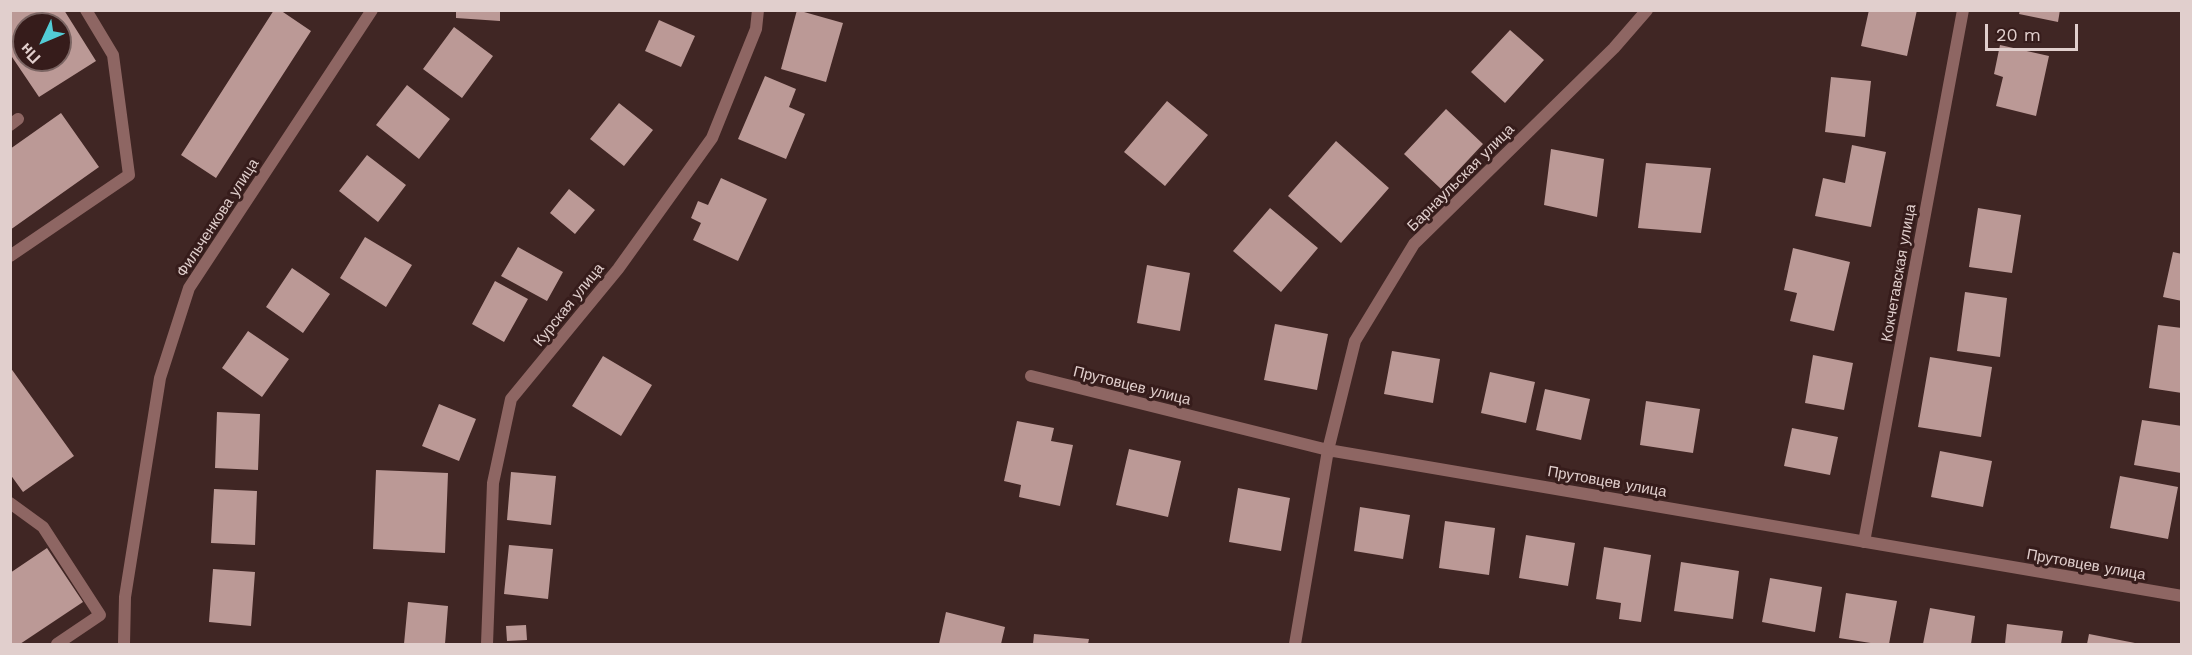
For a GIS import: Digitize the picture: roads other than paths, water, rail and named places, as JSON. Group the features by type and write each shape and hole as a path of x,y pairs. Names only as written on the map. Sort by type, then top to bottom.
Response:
{"street":[{"path":"10,256 129,175 113,55 86,10"},
{"name":"Фильченкова улица","path":"124,645 125,597 160,378 189,288 372,10"},
{"name":"Курская улица","path":"487,645 493,483 511,399 618,269 712,138 756,29 758,10"},
{"name":"Барнаульская улица","path":"1295,645 1328,450 1355,341 1414,244 1614,48 1647,10"},
{"name":"Кокчетавская улица","path":"1864,542 1963,10"},
{"name":"Прутовцев улица","path":"1031,376 1328,450 2181,596"},
{"path":"10,503 43,527 100,615 57,645"}]}
